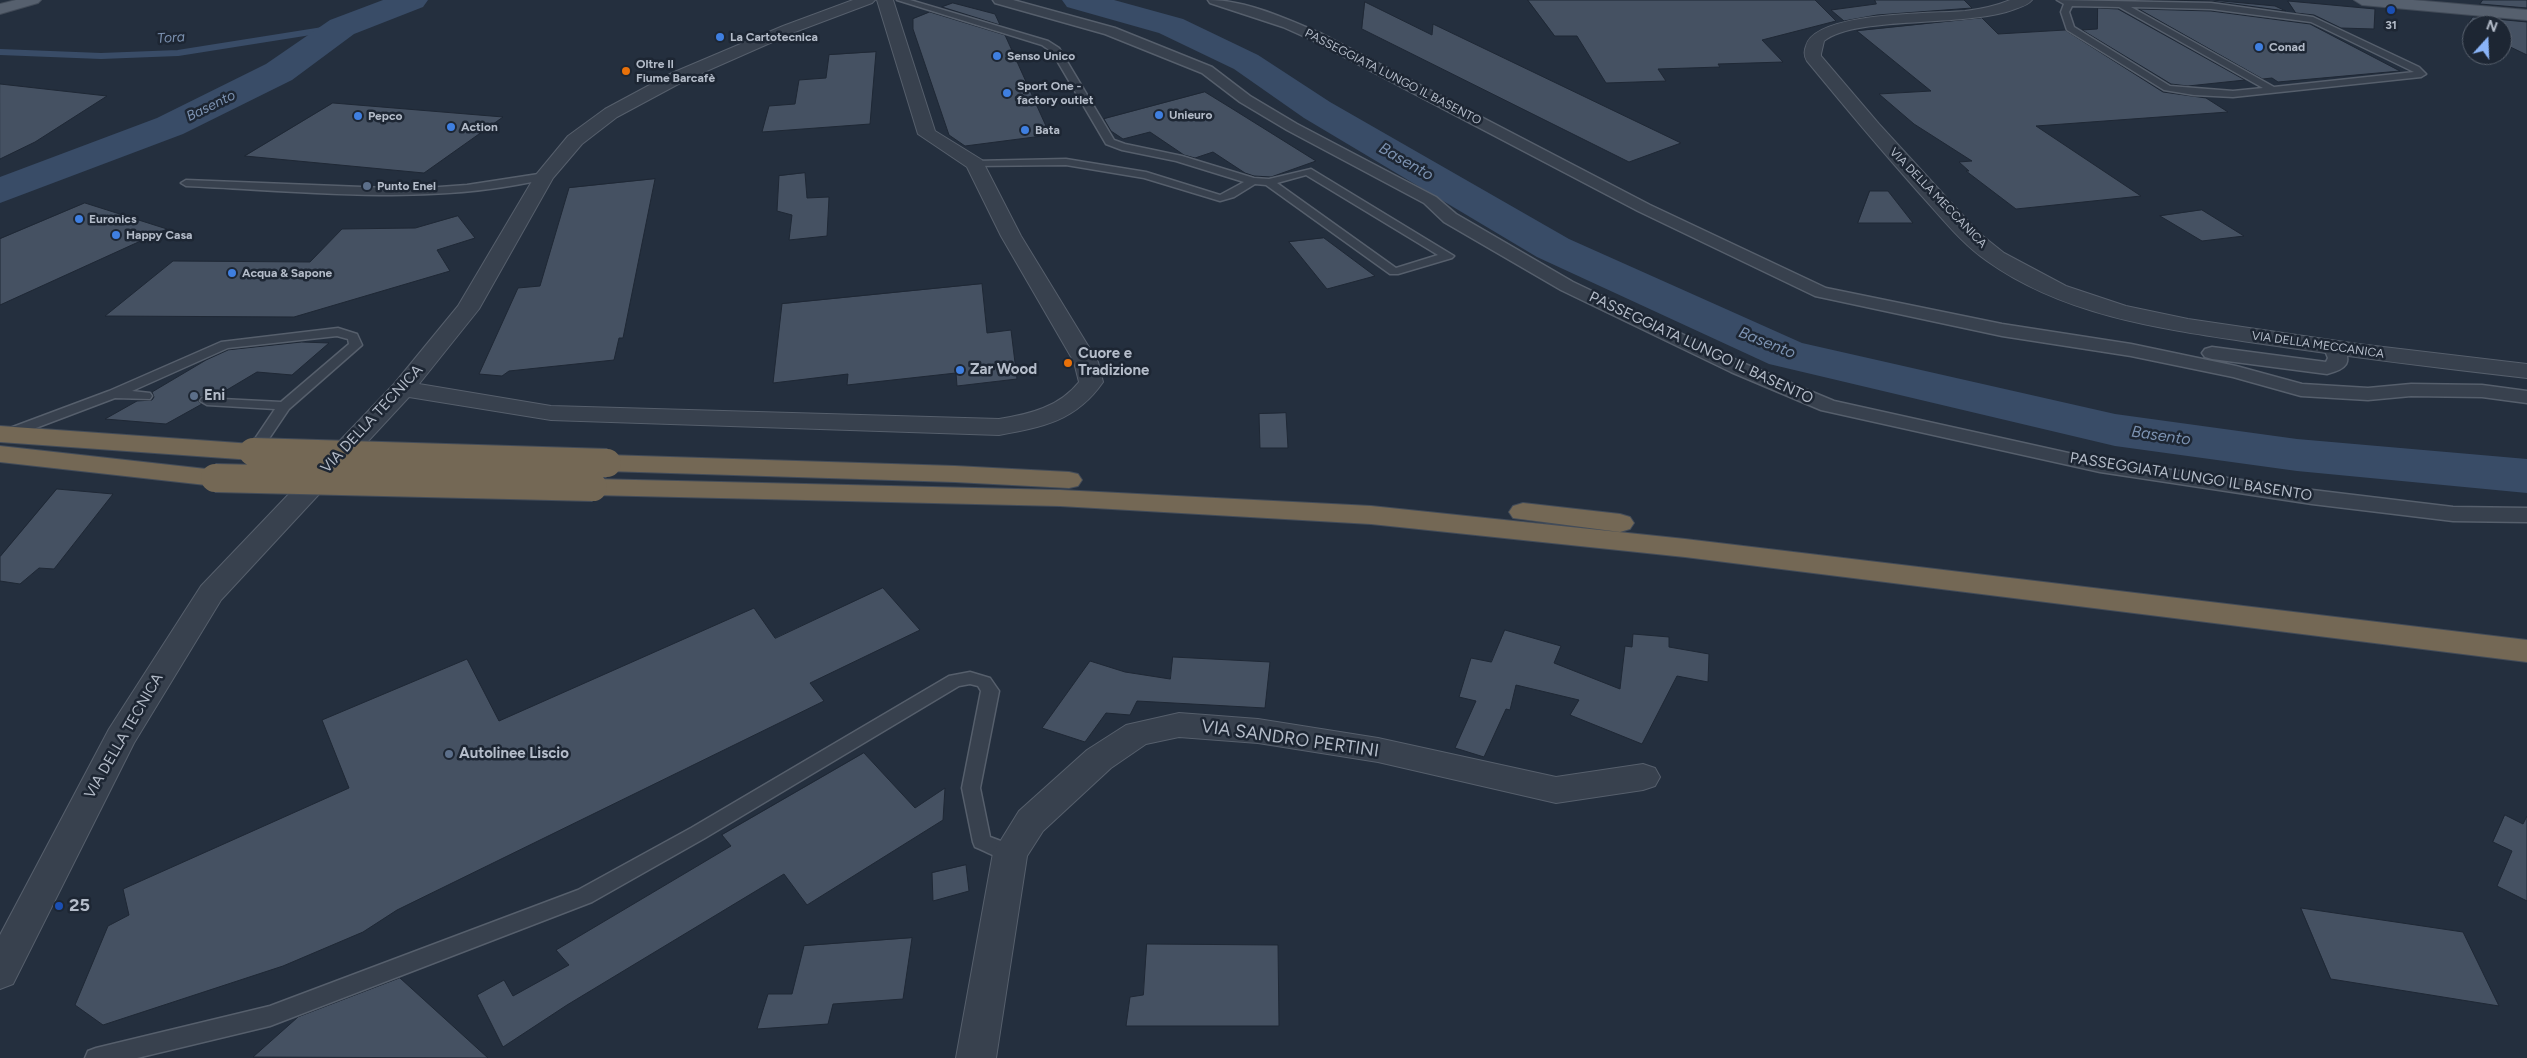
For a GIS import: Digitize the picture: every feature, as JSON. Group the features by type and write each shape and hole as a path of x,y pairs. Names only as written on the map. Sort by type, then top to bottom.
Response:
{"highway":[{"path":"2,441 253,452 965,474 1310,494 1571,517 2527,633"},
{"path":"2,441 215,478 1060,498 1371,515 1694,550 2527,651"}],"main road":[{"path":"0,7 8,0"},
{"path":"0,7 33,0"},
{"path":"2362,0 2527,15"}],"street":[{"name":"VIA DELLA TECNICA","path":"0,972 120,738 211,593 403,389 468,309 545,176 575,140 611,113 639,96 714,60 868,0"},
{"path":"403,389 551,413 999,426 1035,420 1050,415 1065,409 1082,397 1092,382 1086,362 1011,236 974,164 927,134 885,0"},
{"name":"PASSEGGIATA LUNGO IL BASENTO","path":"999,0 1110,31 1207,70 1260,108 1430,200 1456,222 1553,278 1730,365 1828,406 2100,466 2312,497 2453,514 2527,515"},
{"name":"PASSEGGIATA LUNGO IL BASENTO","path":"1214,0 1280,21 1317,37 1644,208 1821,292 2002,330 2131,350 2318,392 2368,394 2410,390 2482,391 2527,397"},
{"name":"VIA DELLA MECCANICA","path":"2024,0 1989,12 1887,20 1846,27 1822,34 1814,44 1813,57 1869,126 1954,218 1994,256 2043,286 2079,301 2164,322 2334,348 2527,371"},
{"name":"PASSEGGIATA LUNGO IL BASENTO","path":"2131,350 2145,347 2172,347 2327,368 2337,364 2338,358 2334,348"},
{"name":"VIA SANDRO PERTINI","path":"976,1058 1010,852 1032,822 1099,759 1137,734 1179,725 1258,731 1378,750 1556,790 1643,777"}],"lane":[{"path":"901,0 1045,43 1056,50 1103,134 1110,142 1122,147 1178,158 1253,181 1269,182 1307,171 1448,256 1394,272 1269,182"},
{"path":"2065,2 2121,5 2211,6 2313,20 2416,69 2421,74 2233,94 2168,88 2070,28 2065,12 2065,2"},
{"path":"2121,5 2273,90"},
{"path":"974,164 1066,162 1146,174 1220,198 1230,195 1253,181"},
{"path":"186,183 412,192 467,188 545,176"},
{"path":"2,441 225,345 338,332 353,337 356,345 284,406 253,452"},
{"path":"114,394 145,396"},
{"path":"207,401 284,406"},
{"path":"96,1058 270,1016 585,896 698,833 963,678 984,682 990,691 971,788 982,842 1010,852"}],"building":[{"path":"1528,0 1815,0 1836,21 1762,40 1783,62 1718,64 1720,67 1658,69 1666,81 1606,83 1577,36 1555,36"},
{"path":"1875,0 1964,0 1972,8 1877,15 1844,21 1831,10 1876,4"},
{"path":"2153,0 2212,0 2275,6 2286,11 2211,1"},
{"path":"2483,0 2527,0 2527,8 2480,4"},
{"path":"2288,1 2375,9 2374,29 2341,28 2314,15 2296,13"},
{"path":"1365,2 1432,35 1433,24 1681,143 1629,162 1362,29"},
{"path":"953,3 995,14 1000,25 942,7"},
{"path":"2098,8 2118,9 2245,80 2188,86 2171,84 2082,30 2097,29"},
{"path":"2139,9 2211,11 2310,24 2400,71 2278,82 2272,78 2263,79"},
{"path":"930,12 1005,35 1050,135 965,146 949,135 913,29 913,19"},
{"path":"1982,18 1998,34 2065,30 2163,92 2206,98 2228,112 2036,126 2141,196 2016,209 1966,171 1969,171 1959,162 1972,161 1914,124 1879,94 1931,91 1857,31"},
{"path":"2512,21 2527,22 2527,55 2512,48"},
{"path":"876,52 870,124 762,132 769,106 795,104 799,80 826,78 829,55"},
{"path":"0,84 107,96 35,142 0,159"},
{"path":"1205,92 1316,161 1271,177 1254,176 1245,173 1213,152 1195,158 1184,155 1150,132 1123,139 1111,131 1104,119"},
{"path":"333,103 503,117 424,173 245,156"},
{"path":"805,173 807,198 829,197 827,236 789,240 792,215 777,211 779,176"},
{"path":"655,179 623,338 619,338 614,360 509,371 502,376 479,374 518,288 540,286 569,188"},
{"path":"1870,191 1888,191 1913,223 1858,223"},
{"path":"85,203 167,229 0,305 0,239"},
{"path":"2202,210 2244,236 2202,241 2160,216"},
{"path":"458,216 475,238 437,250 450,271 294,317 105,316 173,261 310,262 342,229 415,228"},
{"path":"1324,238 1375,276 1327,289 1289,242"},
{"path":"982,284 987,333 1011,330 1017,379 957,386 956,373 847,385 848,374 773,383 782,304"},
{"path":"302,342 329,343 292,375 257,372 215,397 200,397 198,401 202,404 166,424 105,419 137,401 152,400 154,397 152,392 206,360 228,350"},
{"path":"1286,413 1288,448 1260,448 1259,414"},
{"path":"57,489 113,494 54,569 39,568 20,584 0,581 0,557"},
{"path":"883,588 920,630 810,683 824,701 397,910 363,932 283,966 103,1025 75,1005 108,926 129,915 123,889 349,788 322,720 467,659 499,721 754,608 775,638"},
{"path":"1505,630 1561,646 1554,663 1620,689 1625,646 1632,647 1633,634 1669,637 1669,647 1709,654 1708,682 1677,676 1642,744 1570,715 1579,700 1516,685 1510,710 1506,709 1484,757 1455,748 1476,701 1459,697 1471,658 1491,662"},
{"path":"1173,657 1270,662 1265,708 1137,701 1130,715 1106,713 1085,742 1042,728 1090,661 1125,672 1170,679"},
{"path":"864,753 915,808 945,788 943,820 807,905 784,874 567,1005 503,1047 477,995 504,980 513,996 569,965 556,950 731,846 722,835"},
{"path":"2505,815 2523,824 2527,816 2527,901 2497,886 2512,851 2493,842"},
{"path":"966,865 969,891 933,901 932,873"},
{"path":"2301,908 2463,932 2499,1006 2331,979"},
{"path":"912,938 903,999 833,1004 828,1024 757,1029 768,994 792,994 804,946"},
{"path":"1147,944 1278,945 1279,1026 1126,1026 1130,997 1143,995"},
{"path":"400,978 488,1058 253,1057 298,1017"}],"waterway":[{"name":"Basento","path":"0,191 170,126 279,72 342,27 412,0"},
{"name":"Basento","path":"1078,0 1171,26 1246,62 1317,110 1553,248 1786,354 2115,430 2297,455 2527,476"},
{"name":"Tora","path":"0,52 101,56 178,53 342,27"}],"place":[{"name":"31","path":"2391,10"},
{"name":"La Cartotecnica","path":"720,37"},
{"name":"Conad","path":"2259,47"},
{"name":"Senso Unico","path":"997,56"},
{"name":"Oltre Il Fiume Barcafè","path":"626,71"},
{"name":"Sport One - factory outlet","path":"1007,93"},
{"name":"Unieuro","path":"1159,115"},
{"name":"Pepco","path":"358,116"},
{"name":"Action","path":"451,127"},
{"name":"Bata","path":"1025,130"},
{"name":"Punto Enel","path":"367,186"},
{"name":"Euronics","path":"79,219"},
{"name":"Happy Casa","path":"116,235"},
{"name":"Acqua & Sapone","path":"232,273"},
{"name":"Cuore e Tradizione","path":"1068,363"},
{"name":"Zar Wood","path":"960,370"},
{"name":"Eni","path":"194,396"},
{"name":"Autolinee Liscio","path":"449,754"},
{"name":"25","path":"59,906"}]}
